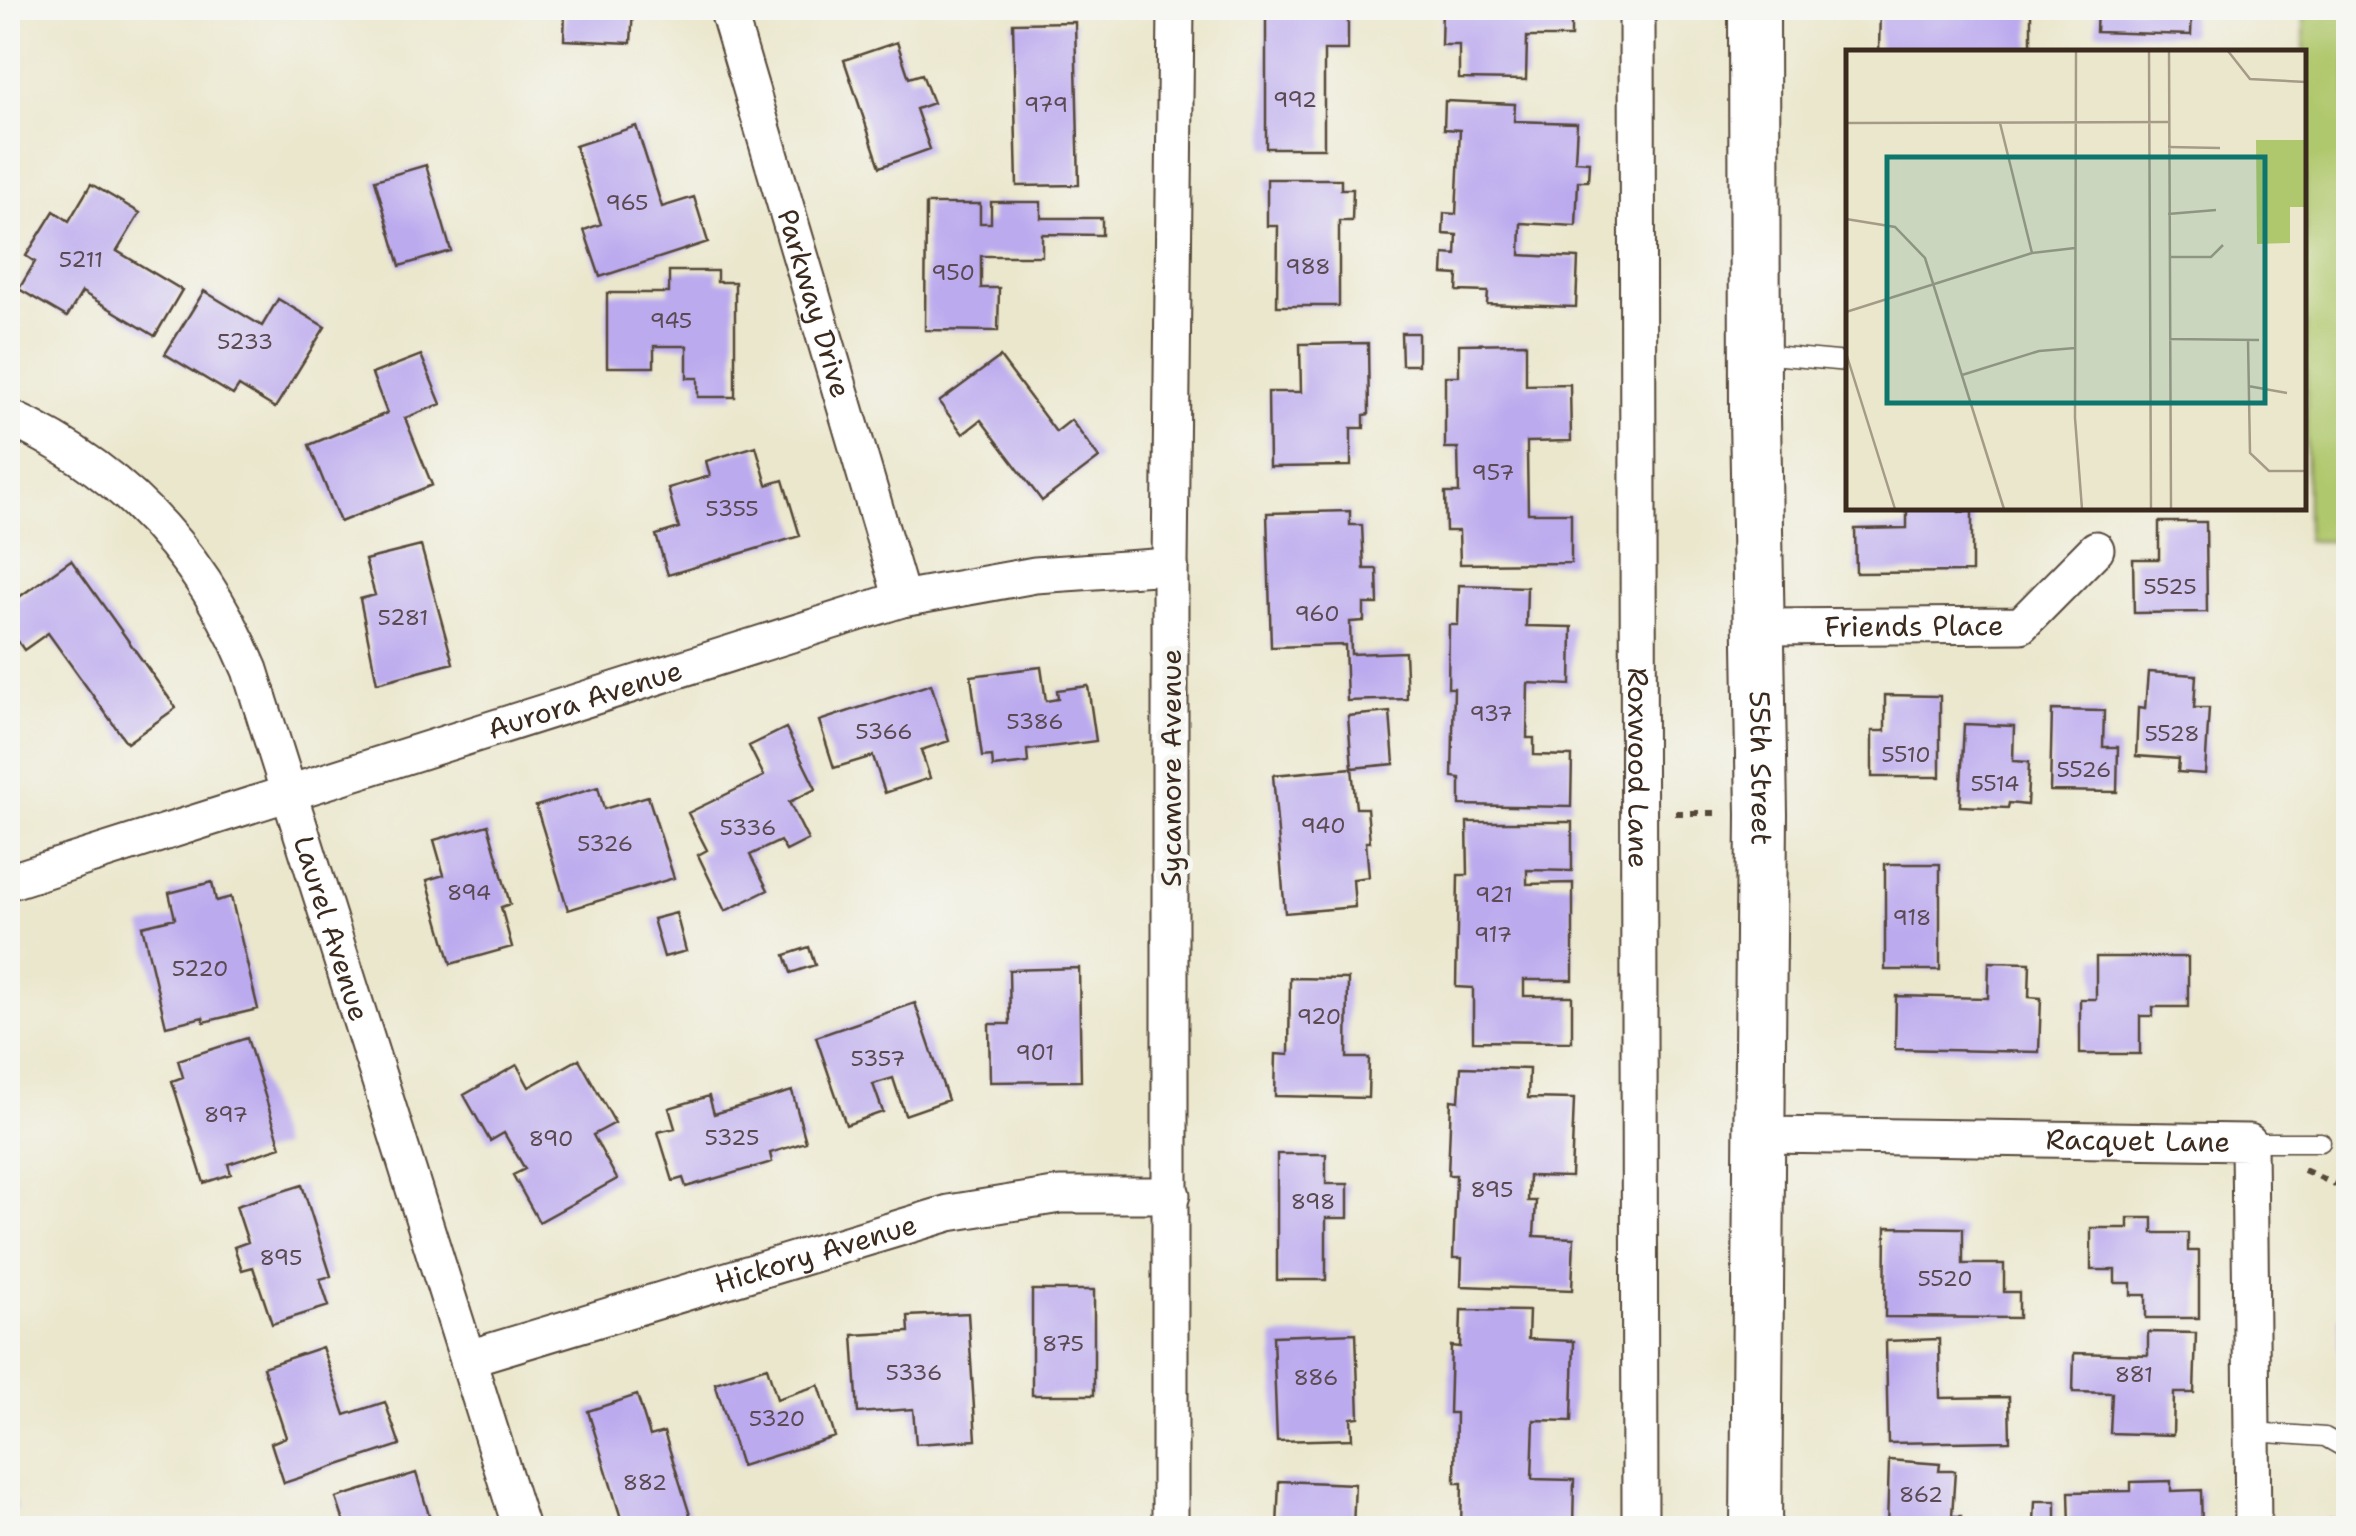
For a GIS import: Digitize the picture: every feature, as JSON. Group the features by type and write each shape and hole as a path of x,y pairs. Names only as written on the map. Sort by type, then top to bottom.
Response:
{"main road":[{"name":"55th Street","path":"1754,8 1762,814 1756,1528"}],"street":[{"name":"Parkway Drive","path":"727,8 902,599"},
{"name":"Sycamore Avenue","path":"1170,1528 1170,566 1176,8"},
{"name":"Roxwood Lane","path":"1637,8 1640,1528"},
{"name":"Laurel Avenue","path":"8,417 50,436 123,488 186,552 233,629 250,670 521,1528"},
{"name":"Friends Place","path":"1758,627 2021,626 2096,549"},
{"name":"Aurora Avenue","path":"8,882 902,599 1035,574 1170,566"},
{"name":"Racquet Lane","path":"1760,1135 2249,1142 2254,1528"},
{"name":"Hickory Avenue","path":"469,1358 949,1213 1060,1195 1172,1195"}],"lane":[{"path":"1755,353 1846,362"},
{"path":"2249,1142 2321,1142"},
{"path":"2253,1432 2325,1437 2348,1450"}],"path":[{"path":"1638,812 1762,814"}],"green space":[{"path":"2304,8 2348,8 2348,541 2307,541"}],"building":[{"path":"552,8 633,8 631,43 564,40 565,11"},
{"path":"1442,8 1571,8 1571,37 1527,37 1526,80 1459,79 1459,45 1441,45"},
{"path":"1880,8 2031,8 2031,50 1879,50"},
{"path":"2097,8 2192,8 2191,35 2096,32"},
{"path":"1266,13 1348,13 1348,50 1324,50 1324,148 1266,148"},
{"path":"1075,22 1079,185 1017,186 1013,23"},
{"path":"897,42 909,78 922,74 933,103 916,109 930,149 880,167 844,60"},
{"path":"1445,101 1515,104 1514,121 1577,123 1575,161 1589,162 1588,181 1578,181 1576,226 1521,223 1520,255 1578,258 1576,307 1487,304 1488,292 1457,291 1458,275 1443,274 1444,254 1456,255 1457,235 1443,234 1444,213 1456,214 1460,130 1444,129"},
{"path":"636,126 662,207 694,197 708,242 600,277 584,230 601,224 575,146"},
{"path":"426,165 451,251 400,266 375,180"},
{"path":"1267,179 1341,179 1341,189 1353,189 1352,221 1339,221 1339,306 1277,306 1278,226 1267,226"},
{"path":"91,184 140,213 117,251 182,290 155,336 82,292 67,317 19,289 35,262 26,256 54,211 69,221"},
{"path":"991,202 1041,202 1041,218 1102,218 1102,235 1042,234 1042,256 981,256 981,288 999,288 998,331 925,330 926,204 980,204 980,223 991,223"},
{"path":"669,271 717,271 717,282 735,282 735,397 698,397 698,378 687,378 687,346 654,346 654,367 607,367 607,293 669,293"},
{"path":"204,291 262,326 278,299 325,327 275,408 239,386 233,395 165,354"},
{"path":"1401,333 1418,333 1418,365 1402,365"},
{"path":"1368,343 1369,414 1364,415 1364,428 1351,428 1351,466 1269,467 1268,392 1301,392 1300,344"},
{"path":"1526,343 1526,385 1570,384 1571,441 1527,442 1527,450 1528,513 1571,513 1571,563 1460,564 1459,531 1446,531 1445,493 1459,493 1458,448 1445,448 1445,376 1459,376 1459,344"},
{"path":"421,355 441,404 405,418 432,485 340,522 309,445 387,413 372,374"},
{"path":"1000,357 1056,432 1071,420 1099,458 1042,501 981,420 963,434 939,402"},
{"path":"756,446 767,485 783,480 800,536 668,575 656,535 679,528 668,488 710,476 706,461"},
{"path":"1959,510 1959,512 1972,511 1972,572 1856,573 1855,529 1907,528 1907,511 1886,511"},
{"path":"1350,511 1350,525 1362,525 1364,569 1377,569 1378,604 1364,604 1364,621 1350,622 1351,654 1405,652 1407,699 1347,701 1345,645 1271,647 1267,513"},
{"path":"2159,522 2206,522 2207,612 2134,613 2133,559 2159,559"},
{"path":"421,546 453,663 377,683 360,599 375,595 365,560"},
{"path":"71,560 176,708 127,743 48,633 24,650 8,627 8,605"},
{"path":"1459,585 1527,587 1526,626 1572,627 1571,685 1528,683 1527,738 1534,738 1534,755 1572,756 1571,807 1460,805 1460,778 1452,777 1454,688 1448,688 1449,625 1458,625"},
{"path":"1041,667 1046,701 1058,699 1057,690 1088,686 1096,741 1027,750 1028,763 993,767 992,756 982,757 971,676"},
{"path":"2148,672 2196,675 2194,708 2209,708 2205,774 2178,772 2179,759 2136,756 2138,708 2145,709"},
{"path":"931,684 949,741 921,750 930,778 885,793 873,756 834,768 819,721"},
{"path":"1885,695 1940,696 1940,777 1872,777 1872,731 1885,731"},
{"path":"2052,710 2104,711 2103,747 2118,747 2117,792 2050,791"},
{"path":"1390,712 1394,764 1352,768 1348,716"},
{"path":"1964,724 2014,726 2013,761 2029,762 2027,805 1960,806"},
{"path":"786,728 816,789 789,802 808,840 786,851 780,841 750,855 768,890 725,911 698,855 707,850 688,813 764,776 749,746"},
{"path":"1352,768 1356,808 1367,808 1369,877 1353,879 1355,907 1285,913 1273,775"},
{"path":"598,787 604,809 648,796 674,878 568,910 536,806"},
{"path":"1467,822 1572,822 1572,871 1527,870 1527,884 1573,883 1573,980 1524,980 1524,996 1572,996 1572,1042 1473,1041 1473,988 1456,987 1458,875 1468,875"},
{"path":"488,825 510,904 501,907 512,947 451,964 427,880 444,875 434,840"},
{"path":"1885,864 1940,864 1940,970 1885,970"},
{"path":"212,882 216,901 231,897 258,1009 166,1026 142,926 175,918 169,893"},
{"path":"676,913 686,951 664,957 653,919"},
{"path":"809,947 815,965 791,973 785,955"},
{"path":"2096,957 2188,957 2188,1007 2153,1007 2153,1016 2140,1016 2140,1054 2080,1054 2080,999 2096,999"},
{"path":"1989,962 2030,963 2029,997 2041,998 2039,1052 1895,1049 1896,996 1988,998"},
{"path":"1079,968 1081,1081 990,1082 989,1024 1010,1024 1009,970"},
{"path":"1290,978 1348,979 1347,1058 1369,1058 1368,1098 1275,1096 1276,1054 1289,1055"},
{"path":"915,1003 948,1100 905,1115 893,1078 873,1084 883,1112 846,1125 816,1037"},
{"path":"247,1038 281,1147 228,1164 231,1174 204,1183 172,1081 183,1077 178,1060"},
{"path":"579,1059 615,1123 593,1135 617,1179 539,1222 513,1175 525,1169 504,1133 490,1141 464,1095 517,1065 529,1087"},
{"path":"1461,1067 1529,1069 1528,1098 1574,1099 1571,1177 1529,1176 1528,1201 1536,1201 1534,1236 1574,1238 1572,1290 1461,1286 1462,1258 1453,1258 1456,1175 1448,1175 1451,1100 1459,1101"},
{"path":"792,1091 806,1142 770,1153 772,1162 686,1187 683,1178 673,1181 658,1132 675,1128 669,1108 709,1096 714,1114"},
{"path":"1277,1154 1326,1154 1326,1184 1348,1184 1348,1218 1326,1218 1326,1280 1277,1280"},
{"path":"302,1185 331,1276 320,1279 329,1306 272,1324 253,1267 242,1270 234,1247 248,1242 236,1206"},
{"path":"2128,1218 2153,1218 2153,1233 2188,1233 2188,1251 2199,1251 2199,1318 2146,1318 2146,1295 2131,1295 2131,1283 2115,1283 2115,1270 2091,1270 2091,1228 2128,1228"},
{"path":"1886,1227 1963,1228 1963,1264 2004,1264 2004,1292 2019,1292 2019,1318 1885,1317"},
{"path":"1032,1290 1094,1290 1094,1395 1032,1395"},
{"path":"1461,1310 1529,1311 1528,1339 1574,1341 1572,1421 1534,1420 1532,1479 1574,1480 1573,1528 1461,1528 1462,1483 1455,1483 1456,1413 1449,1413 1451,1346 1460,1347"},
{"path":"968,1313 976,1440 916,1444 913,1409 858,1413 853,1335 909,1332 908,1316"},
{"path":"2339,1316 2348,1316 2348,1354 2338,1353"},
{"path":"2148,1332 2196,1333 2194,1393 2174,1393 2173,1435 2110,1433 2112,1393 2073,1392 2074,1353 2148,1355"},
{"path":"1356,1333 1359,1417 1351,1418 1352,1439 1277,1441 1273,1336"},
{"path":"1939,1339 1940,1398 2009,1397 2010,1441 1888,1443 1886,1341"},
{"path":"322,1347 345,1415 385,1402 400,1445 284,1483 271,1443 286,1437 263,1367"},
{"path":"767,1367 777,1399 819,1385 835,1437 741,1466 715,1383"},
{"path":"637,1395 650,1436 664,1432 694,1528 624,1528 588,1411"},
{"path":"1889,1460 1940,1464 1939,1471 1955,1471 1952,1516 1961,1516 1960,1528 1887,1528"},
{"path":"416,1473 433,1528 346,1528 336,1498"},
{"path":"1279,1481 1355,1484 1353,1528 1277,1528"},
{"path":"2171,1481 2171,1491 2201,1490 2202,1528 2070,1528 2069,1492 2131,1491 2131,1482"},
{"path":"8,1483 17,1509 8,1512"},
{"path":"2035,1501 2056,1501 2056,1524 2034,1523"},
{"path":"2348,1518 2348,1528 2329,1528 2329,1519"}]}
